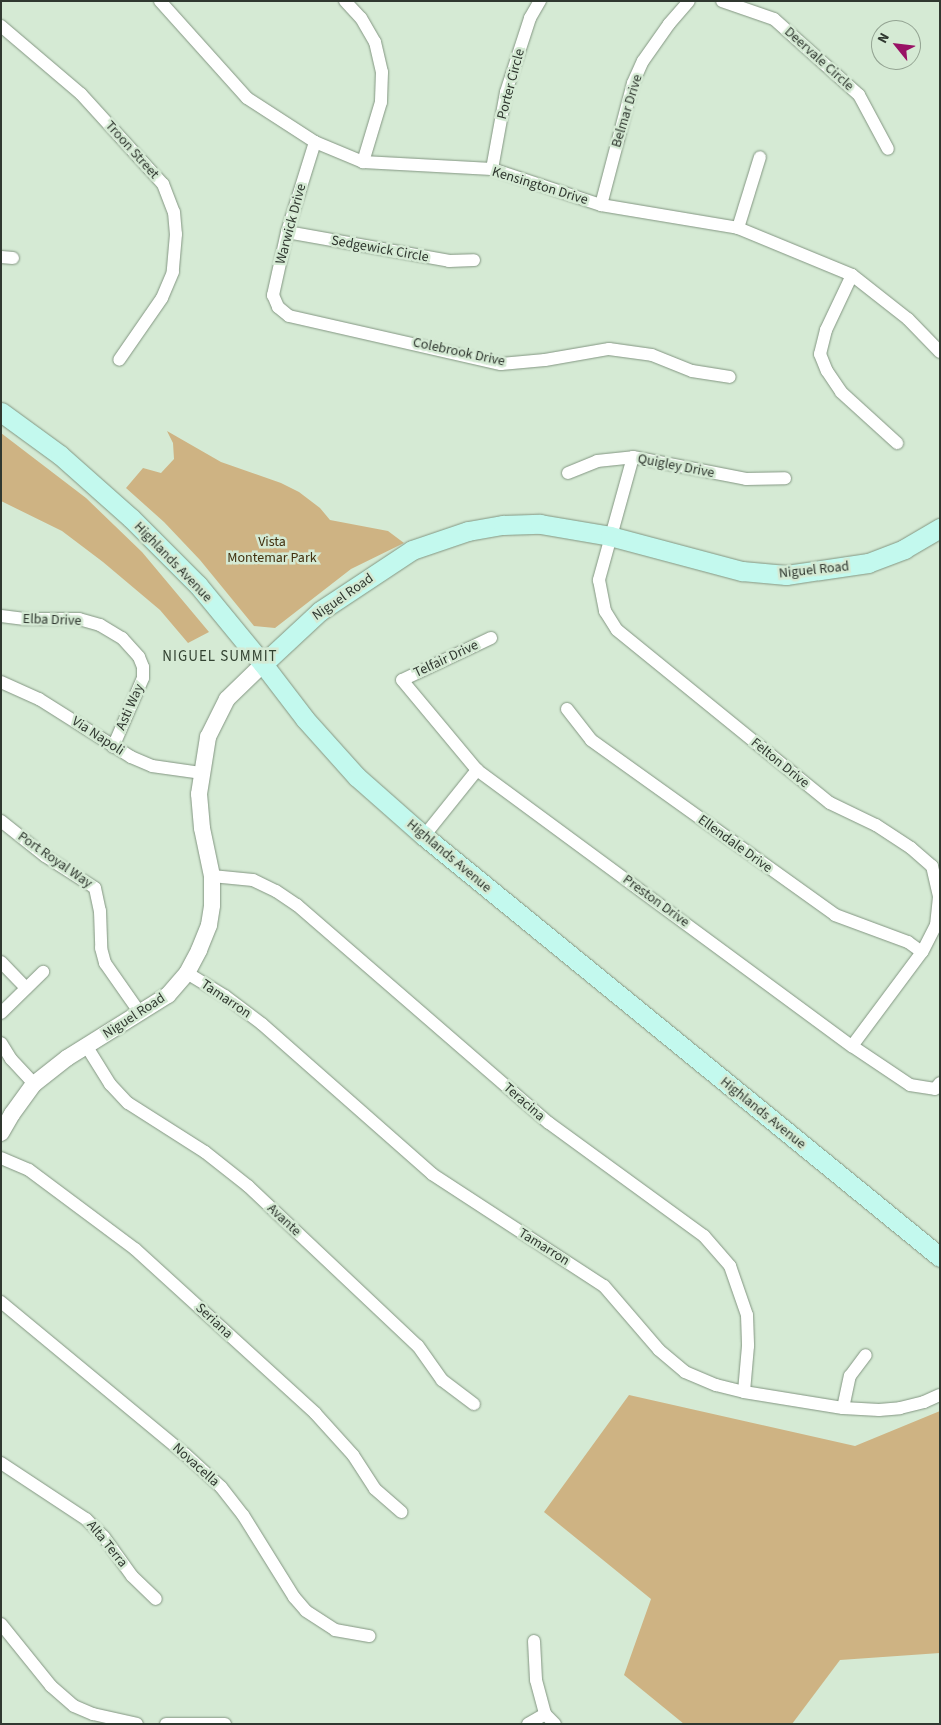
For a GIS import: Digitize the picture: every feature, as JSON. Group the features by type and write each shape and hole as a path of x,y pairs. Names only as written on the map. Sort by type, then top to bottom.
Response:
{"main road":[{"name":"Highlands Avenue","path":"1,412 60,455 131,518 198,585 263,664 304,719 357,777 424,836 940,1257"},
{"name":"Niguel Road","path":"263,664 320,611 412,550 468,530 503,525 540,524 610,536 742,572 786,575 868,563 904,548 940,528"}],"street":[{"name":"Kensington Drive","path":"160,1 247,98 315,142 363,162 492,169 601,205 738,228 852,275 908,319 940,352"},
{"path":"346,1 361,18 376,42 382,72 381,102 363,162"},
{"name":"Porter Circle","path":"492,169 506,92 530,18 540,1"},
{"name":"Belmar Drive","path":"601,205 633,83 643,61 669,24 689,1"},
{"name":"Deervale Circle","path":"722,1 774,19 859,95 888,149"},
{"name":"Troon Street","path":"2,29 81,94 163,184 174,212 176,234 173,272 162,298 118,360"},
{"name":"Warwick Drive","path":"278,307 273,295 287,232 315,142"},
{"path":"738,228 760,157"},
{"name":"Sedgewick Circle","path":"287,232 449,261 474,260"},
{"path":"852,275 826,330 820,354 827,371 841,392 897,443"},
{"name":"Colebrook Drive","path":"278,307 289,316 501,364 545,360 609,349 652,355 692,371 730,377"},
{"name":"Quigley Drive","path":"568,473 597,461 633,457 746,479 785,478"},
{"name":"Felton Drive","path":"633,457 599,580 605,611 617,630 830,803 876,825 910,848 932,866 939,897 936,925 922,952 852,1046"},
{"name":"Elba Drive","path":"1,616 25,619 79,619 100,625 122,638 139,657 143,667"},
{"name":"Telfair Drive","path":"402,680 490,638"},
{"name":"Niguel Road","path":"1,1133 34,1084 67,1058 168,995 187,973 209,925 212,905 212,876 202,828 199,794 208,737 227,699 263,664"},
{"name":"Asti Way","path":"112,747 143,678 143,667"},
{"name":"Preston Drive","path":"402,680 477,770 852,1046 910,1085 938,1086"},
{"name":"Via Napoli","path":"1,682 39,699 112,747 152,766 201,773"},
{"name":"Ellendale Drive","path":"567,709 591,740 835,916 908,942 922,952"},
{"path":"424,836 477,770"},
{"name":"Port Royal Way","path":"1,821 45,856 95,888 100,911 101,948 105,963 140,1012"},
{"name":"Teracina","path":"212,876 253,880 276,891 297,905 549,1123 704,1236 730,1266 748,1315 748,1346 744,1392"},
{"path":"1,962 26,988"},
{"path":"1,1013 43,972"},
{"name":"Tamarron","path":"187,973 225,996 262,1024 432,1174 604,1286 659,1350 685,1372 716,1385 744,1392 843,1408 879,1410 900,1408 924,1402 940,1395"},
{"path":"1,1043 34,1084"},
{"name":"Avante","path":"87,1047 110,1084 128,1103 205,1152 248,1186 418,1346 442,1380 474,1404"},
{"name":"Seriana","path":"1,1158 29,1170 135,1249 315,1413 353,1455 375,1489 401,1512"},
{"name":"Novacella","path":"1,1302 185,1454 221,1487 243,1515 294,1597 306,1611 334,1630 369,1636"},
{"path":"843,1408 850,1376 866,1355"},
{"name":"Alta Terra","path":"1,1463 86,1519 104,1537 132,1576 156,1599"},
{"path":"1,1624 51,1686 74,1706 93,1714 137,1724"},
{"path":"534,1640 536,1680 546,1714 555,1724"},
{"path":"528,1724 546,1714"},
{"path":"166,1724 225,1724"}],"green space":[{"name":"Vista Montemar Park","path":"167,431 221,462 281,483 299,492 320,508 330,520 388,531 404,543 351,569 275,628 254,626 200,560 164,522 126,488 143,468 161,473 174,459 173,443"},
{"path":"1,433 86,498 142,552 209,632 188,643 160,610 103,562 62,531 1,501"},
{"path":"629,1395 855,1446 940,1411 940,1653 840,1660 792,1724 684,1724 624,1675 651,1599 544,1512"}],"district":[{"name":"NIGUEL SUMMIT","path":"220,657"}]}
